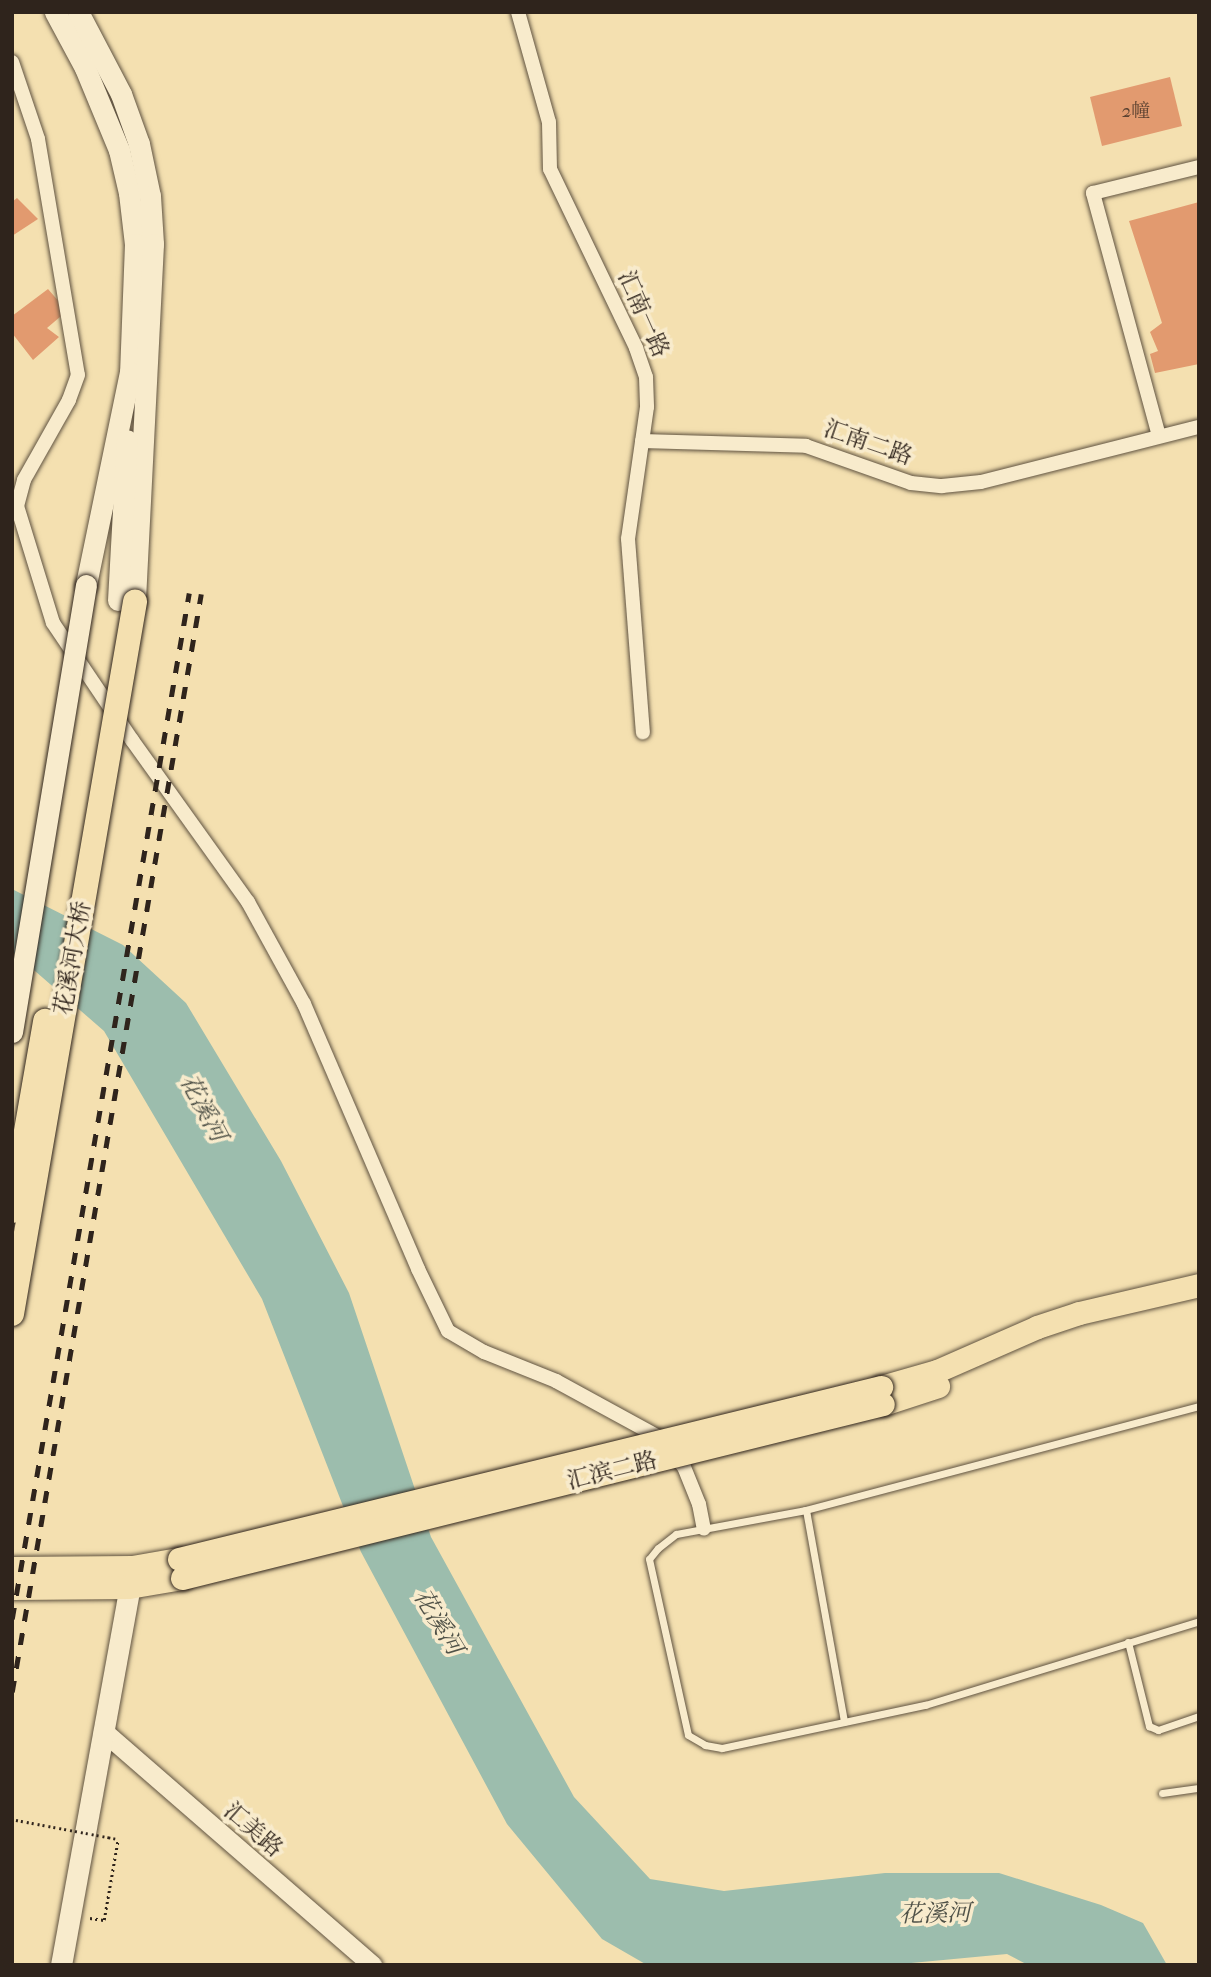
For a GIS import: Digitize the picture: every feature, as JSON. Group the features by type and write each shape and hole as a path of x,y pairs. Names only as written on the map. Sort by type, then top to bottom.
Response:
{"highway":[{"name":"花溪河大桥","path":"12,1211 127,601"},
{"name":"花溪河大桥","path":"12,1314 127,601"}],"main road":[{"path":"55,12 102,106 119,150 129,193 135,244 130,372 127,601"},
{"path":"78,12 121,94 139,144 150,196 153,244 127,601"},
{"name":"花溪河大桥","path":"12,1032 86,585 130,372"},
{"name":"汇滨二路","path":"1083,1320 1199,1285"},
{"name":"汇滨二路","path":"12,1588 131,1577 180,1569 882,1396 1037,1327 1199,1299"},
{"path":"12,1568 131,1577 61,1965"}],"street":[{"name":"汇南一路","path":"518,12 549,122 550,169 636,348 646,377 647,407 628,539 643,732"},
{"path":"12,62 38,139 78,375 69,400 24,480 18,506 53,623 254,913 304,1004 418,1269 448,1331 484,1352 556,1381 657,1436 684,1467 699,1504 704,1529"},
{"path":"1159,436 1093,193 1199,167"},
{"name":"汇南二路","path":"642,441 806,446 911,483 942,486 981,482 1199,427"},
{"name":"汇美路","path":"103,1731 372,1965"}],"lane":[{"path":"1199,1406 806,1510 676,1534 649,1559 688,1735 705,1745 722,1748 925,1704 1199,1621"},
{"path":"806,1510 844,1722"},
{"path":"1128,1642 1149,1726 1158,1730 1199,1716"},
{"path":"1162,1793 1199,1788"}],"path":[{"path":"16,1821 118,1839 104,1920 90,1918"}],"water":[{"name":"花溪河","path":"12,889 123,945 186,1003 281,1161 349,1293 431,1537 574,1797 650,1879 724,1891 885,1873 999,1873 1101,1905 1143,1923 1167,1965 1028,1965 1007,1954 890,1965 647,1965 602,1939 507,1824 361,1552 262,1299 104,1031 12,951"}],"building":[{"path":"1170,77 1182,126 1102,146 1090,97"},
{"path":"17,198 38,219 12,236 12,202"},
{"path":"1199,202 1199,364 1155,373 1150,354 1158,351 1150,332 1162,323 1129,221"},
{"path":"48,289 67,311 47,328 59,337 33,360 12,333 12,316"}],"railway":[{"path":"12,1619 189,593"},
{"path":"12,1692 201,594"}]}
